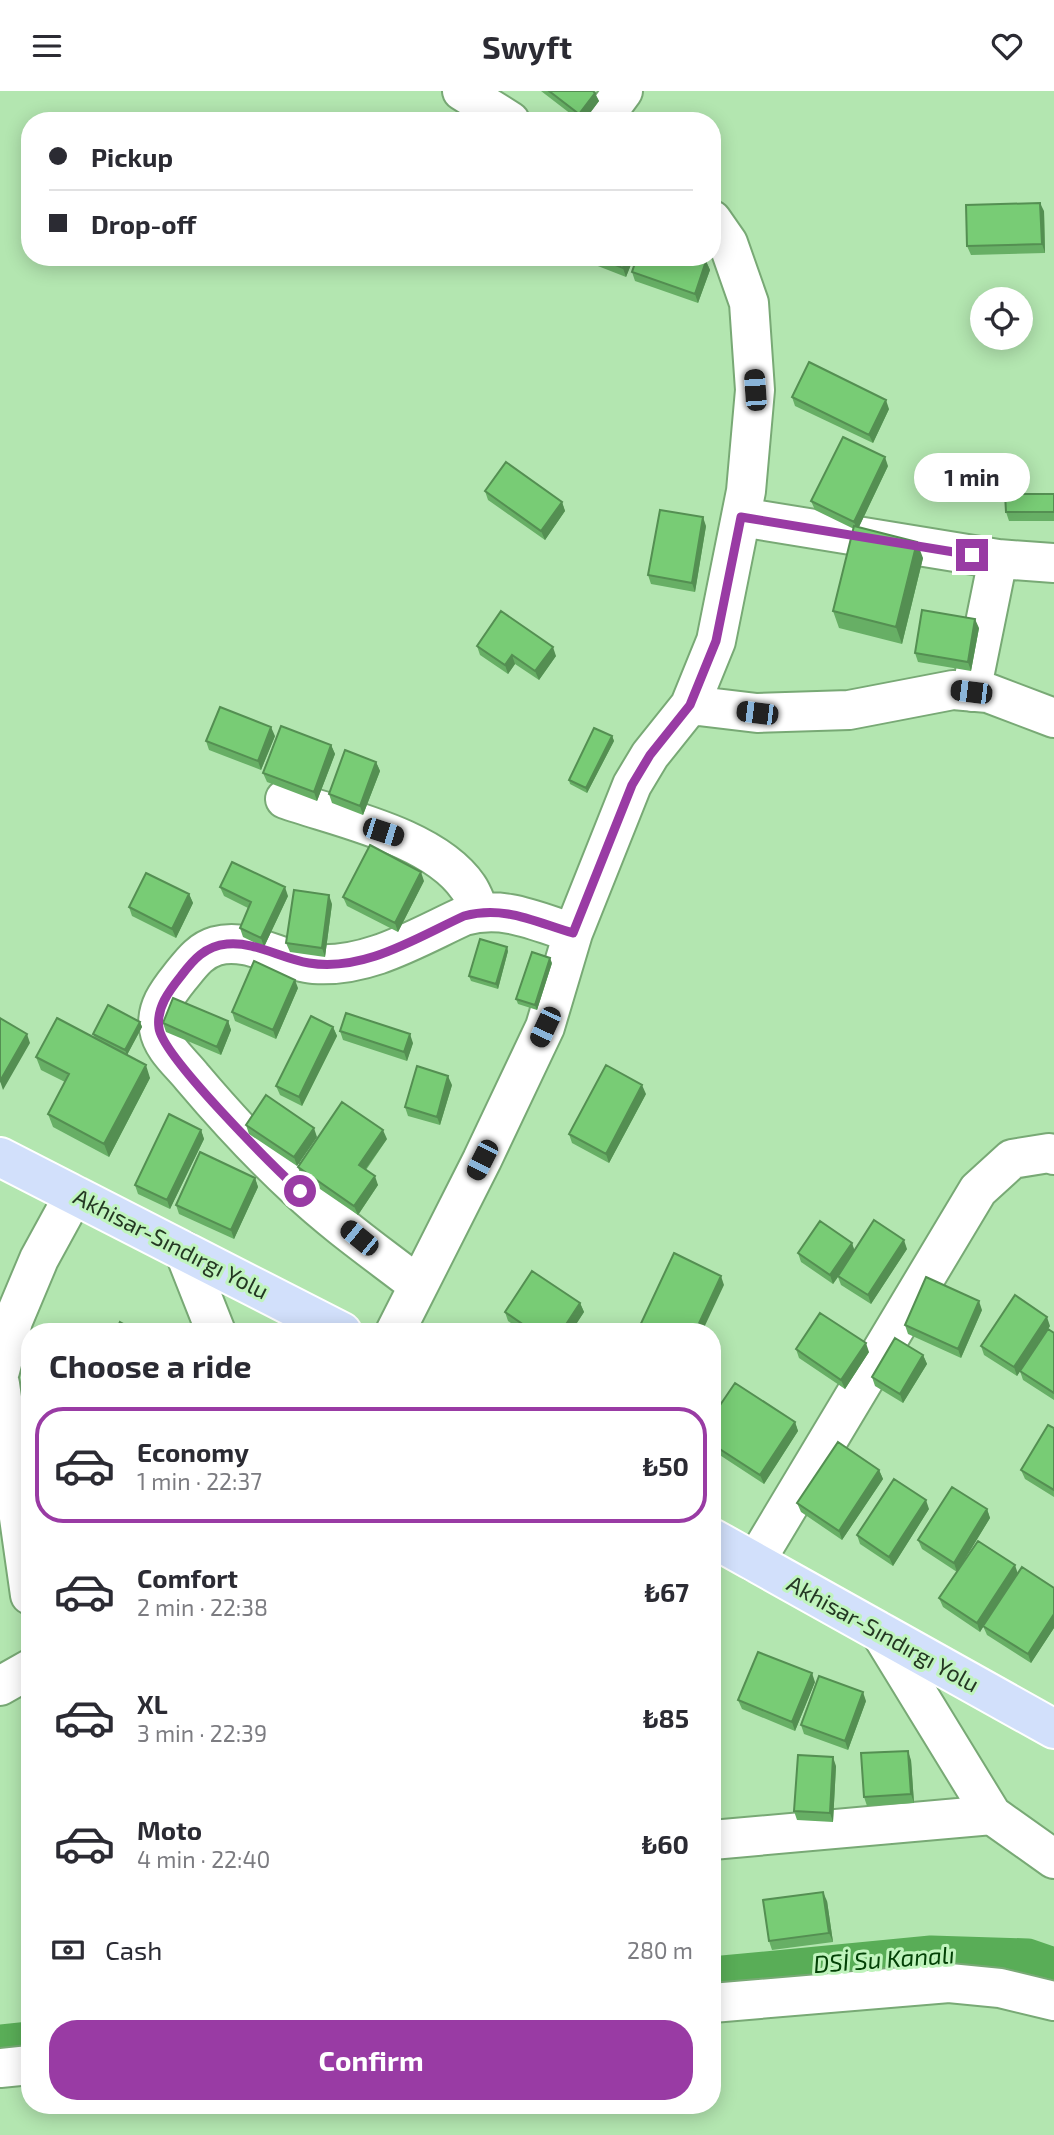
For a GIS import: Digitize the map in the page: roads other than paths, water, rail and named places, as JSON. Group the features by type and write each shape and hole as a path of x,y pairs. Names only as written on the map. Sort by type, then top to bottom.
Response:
{"main road":[{"name":"Akhisar-Sındırgı Yolu","path":"0,1157 324,1323"},
{"name":"Akhisar-Sındırgı Yolu","path":"721,1543 1054,1729"}],"street":[{"path":"462,91 496,112"},
{"path":"608,112 623,91"},
{"path":"400,1323 482,1160 545,1027 573,933 632,785 650,755 690,705 716,641 746,491 755,390 749,303 728,243 721,233"},
{"path":"741,517 998,559 1054,563"},
{"path":"971,692 998,559"},
{"path":"690,705 757,713 849,710 953,690 988,693 1054,718"},
{"path":"285,799 407,840 426,849 444,862 469,888 480,912"},
{"path":"418,1286 300,1191 267,1160 162,1041 158,1027 159,1012 171,988 193,960 212,947 227,944 243,944 311,964 333,965 372,958 464,916 480,912 502,911 573,933"},
{"path":"755,1562 978,1191 1012,1159 1054,1154"},
{"path":"0,1371 19,1308 40,1259 74,1195"},
{"path":"184,1251 212,1323"},
{"path":"0,1384 21,1532"},
{"path":"880,1632 992,1815 1054,1859"},
{"path":"0,1686 21,1674"},
{"path":"721,1839 992,1815"},
{"path":"721,2002 949,1983 1000,1988 1054,2001"},
{"path":"0,2068 21,2066"}],"waterway":[{"name":"DSİ Su Kanalı","path":"721,1973 931,1953 1028,1956 1054,1965"},
{"name":"DSİ Su Kanalı","path":"0,2042 21,2040"}]}
